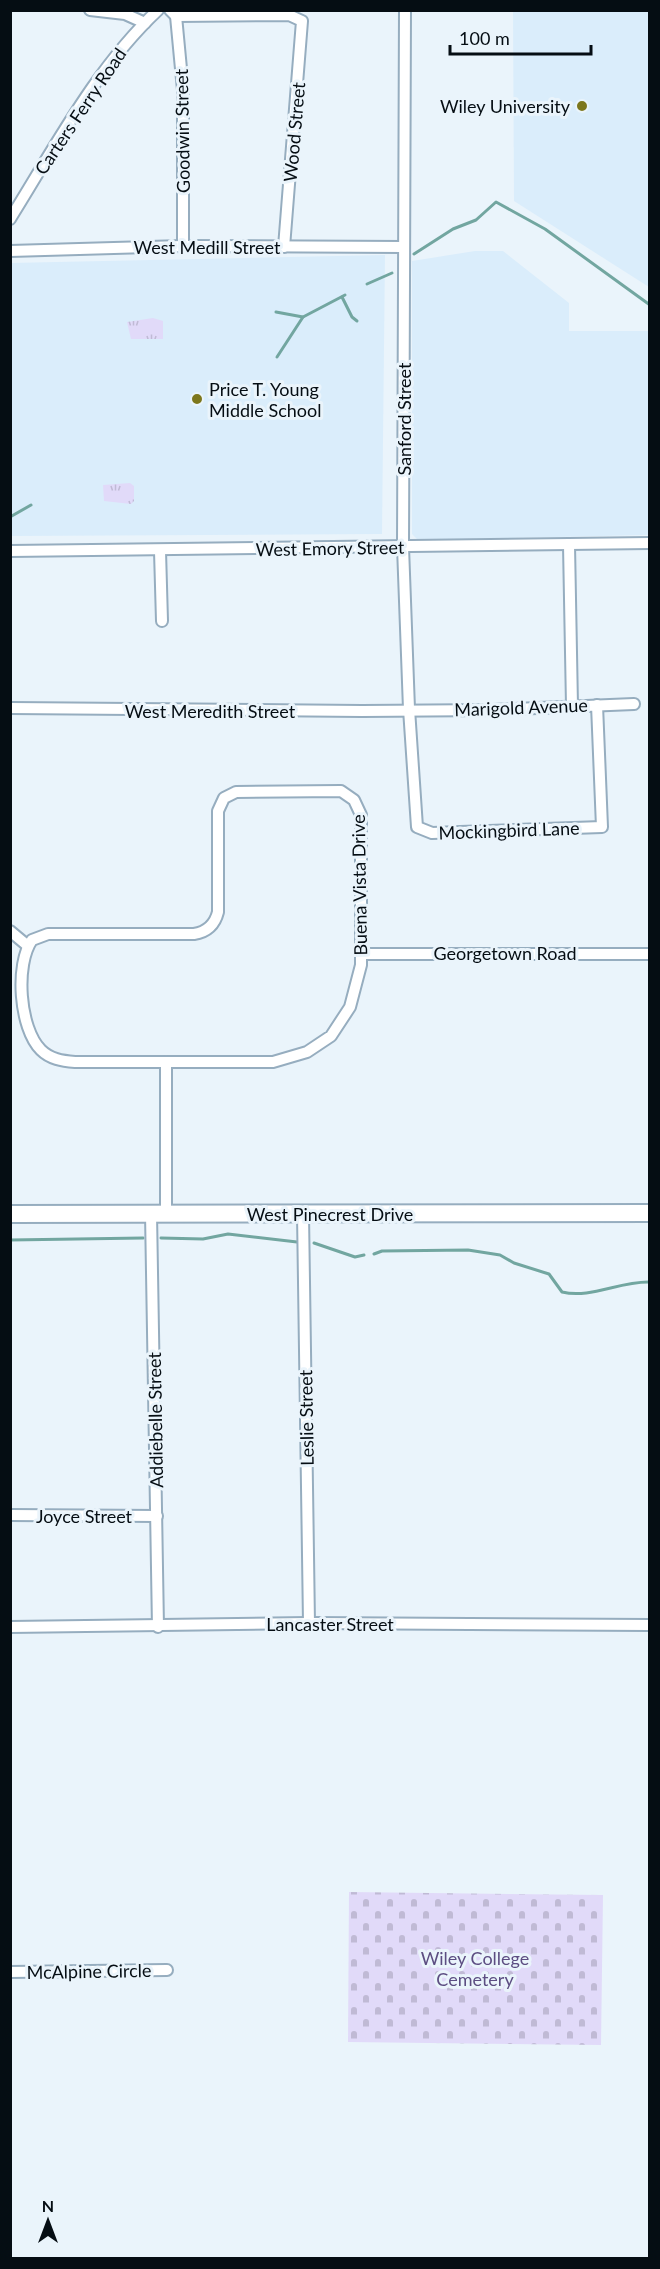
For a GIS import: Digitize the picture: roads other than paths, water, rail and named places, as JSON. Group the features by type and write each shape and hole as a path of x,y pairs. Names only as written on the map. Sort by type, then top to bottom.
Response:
{"main road":[{"name":"West Pinecrest Drive","path":"10,1214 650,1213"}],"street":[{"path":"90,10 130,15 145,23"},
{"name":"Carters Ferry Road","path":"10,219 94,86 158,10"},
{"name":"Sanford Street","path":"405,10 403,547 409,709 417,827"},
{"name":"Wood Street","path":"173,14 289,15 300,18 303,26 284,247"},
{"name":"Goodwin Street","path":"173,14 183,90 183,246"},
{"name":"West Medill Street","path":"10,251 183,246 404,247"},
{"name":"West Emory Street","path":"10,551 160,551 650,543"},
{"path":"569,545 572,706"},
{"path":"160,551 162,621"},
{"name":"Marigold Avenue","path":"409,709 493,710 634,704"},
{"name":"Mockingbird Lane","path":"417,827 432,833 602,827 597,705"},
{"name":"West Meredith Street","path":"10,708 140,711 409,709"},
{"name":"Buena Vista Drive","path":"334,790 351,797 361,815 361,954 357,986 337,1029 316,1047 298,1056 273,1062 68,1062 50,1057 40,1050 28,1026 22,981 23,960 28,946 37,937 48,934 194,934 204,931 215,921 218,912 218,817 224,798 236,792 334,790"},
{"path":"10,931 28,946"},
{"name":"Georgetown Road","path":"361,954 650,954"},
{"name":"Addiebelle Street","path":"158,1627 159,1213 166,1062"},
{"name":"Leslie Street","path":"303,1214 309,1623"},
{"name":"Joyce Street","path":"10,1515 157,1516"},
{"name":"Lancaster Street","path":"10,1627 158,1627 309,1623 650,1624"},
{"name":"McAlpine Circle","path":"10,1972 167,1970"}],"waterway":[{"path":"414,254 453,229 476,220 496,202 545,229 650,305"},
{"path":"367,284 392,273"},
{"path":"277,357 303,317 345,295"},
{"path":"342,297 352,317 357,321"},
{"path":"276,312 303,317"},
{"path":"10,517 31,505"},
{"path":"161,1238 203,1239 228,1234 297,1242"},
{"path":"10,1240 143,1238"},
{"path":"314,1243 355,1257 364,1255"},
{"path":"374,1254 382,1251 468,1250 500,1255 514,1263 549,1274 562,1292 573,1294 650,1282"}],"place":[{"name":"Wiley University","path":"582,106"},
{"name":"Price T. Young Middle School","path":"197,399"}],"park label":[{"name":"Wiley College Cemetery","path":"475,1968"}]}
